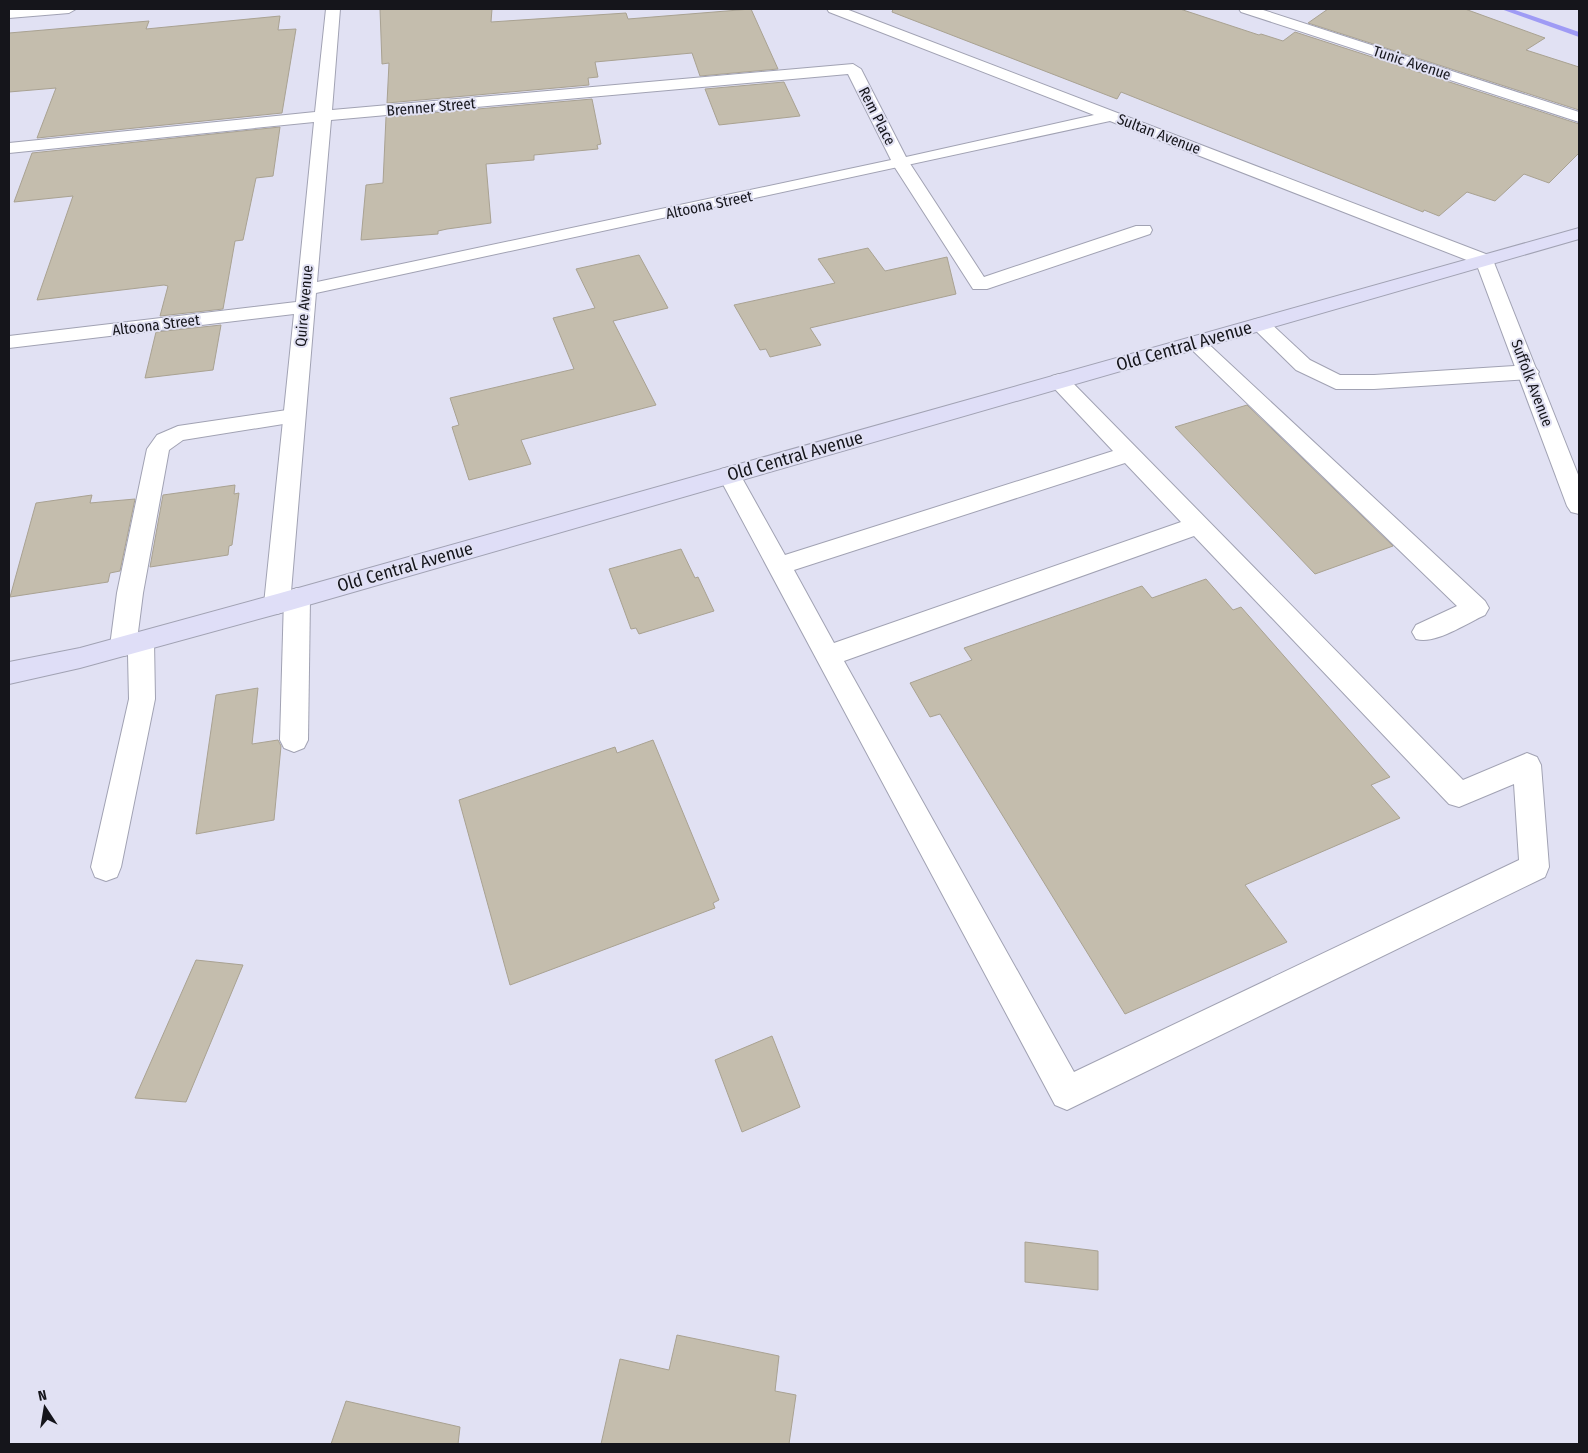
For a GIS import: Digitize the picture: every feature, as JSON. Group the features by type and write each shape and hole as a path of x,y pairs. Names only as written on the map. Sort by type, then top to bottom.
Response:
{"main road":[{"name":"Old Central Avenue","path":"9,673 132,643 287,601 1579,233"}],"street":[{"path":"9,14 69,9"},
{"name":"Quire Avenue","path":"294,740 287,601 294,416 333,9"},
{"name":"Sultan Avenue","path":"834,9 1484,260"},
{"name":"Tunic Avenue","path":"1246,9 1579,117"},
{"name":"Brenner Street","path":"9,148 323,116 853,69"},
{"name":"Rem Place","path":"853,69 901,163 980,285 1143,230"},
{"name":"Altoona Street","path":"9,342 304,298 1111,116"},
{"name":"Suffolk Avenue","path":"1484,260 1579,506"},
{"path":"1260,324 1303,365 1336,382 1374,382 1528,372"},
{"path":"1195,342 1476,608 1425,632"},
{"path":"729,475 1067,1093 1534,867 1527,765 1460,795 1059,381"},
{"path":"106,867 142,699 132,643 130,594 158,449 165,440 178,433 294,416"},
{"path":"778,566 1130,454"},
{"path":"828,656 1198,525"}],"building":[{"path":"380,9 492,9 491,22 626,13 628,19 751,9 778,69 700,76 692,53 595,62 598,77 588,78 589,85 387,103 389,63 382,64"},
{"path":"893,9 1180,9 1283,41 1295,32 1579,124 1579,153 1549,183 1524,174 1495,201 1467,192 1439,216 1424,210 1423,212 1121,92 1117,99 892,12"},
{"path":"1328,9 1465,9 1545,38 1526,50 1579,67 1579,110 1308,23"},
{"path":"280,16 278,30 296,29 282,113 37,138 56,88 9,92 9,33 149,21 146,29"},
{"path":"784,82 800,116 719,125 705,89"},
{"path":"592,99 601,144 597,145 598,149 534,155 534,160 486,164 491,223 447,229 438,231 438,234 361,240 366,185 383,183 386,117"},
{"path":"280,127 273,176 256,178 243,240 235,241 223,309 160,316 168,286 164,285 37,300 73,196 14,202 32,153"},
{"path":"868,248 885,271 947,257 956,294 810,328 821,345 770,357 766,349 760,350 734,305 835,283 818,259"},
{"path":"639,255 668,308 613,321 656,405 521,440 531,464 469,480 452,427 459,425 450,398 574,369 553,318 595,308 576,269"},
{"path":"221,325 213,370 145,378 156,332"},
{"path":"1247,405 1393,546 1315,574 1175,427"},
{"path":"235,485 234,494 239,493 232,545 229,546 228,555 150,567 163,495"},
{"path":"92,495 90,503 135,499 120,571 110,573 108,582 10,597 36,503"},
{"path":"681,549 695,578 698,577 714,611 639,634 636,628 631,629 609,569"},
{"path":"1206,579 1233,610 1241,607 1390,777 1371,785 1400,818 1245,885 1287,942 1125,1014 940,714 930,717 910,683 972,660 964,648 1142,586 1152,598"},
{"path":"258,688 252,744 278,740 281,746 274,820 196,834 216,695"},
{"path":"653,740 719,900 713,903 715,908 510,985 459,800 615,747 617,753"},
{"path":"196,960 243,965 186,1102 135,1098"},
{"path":"772,1036 800,1107 742,1132 715,1060"},
{"path":"1025,1242 1098,1251 1098,1290 1025,1282"},
{"path":"677,1335 779,1356 775,1391 796,1395 789,1444 601,1444 620,1359 669,1370"},
{"path":"346,1401 460,1427 458,1444 331,1444"}],"waterway":[{"path":"1505,9 1579,35"}]}
